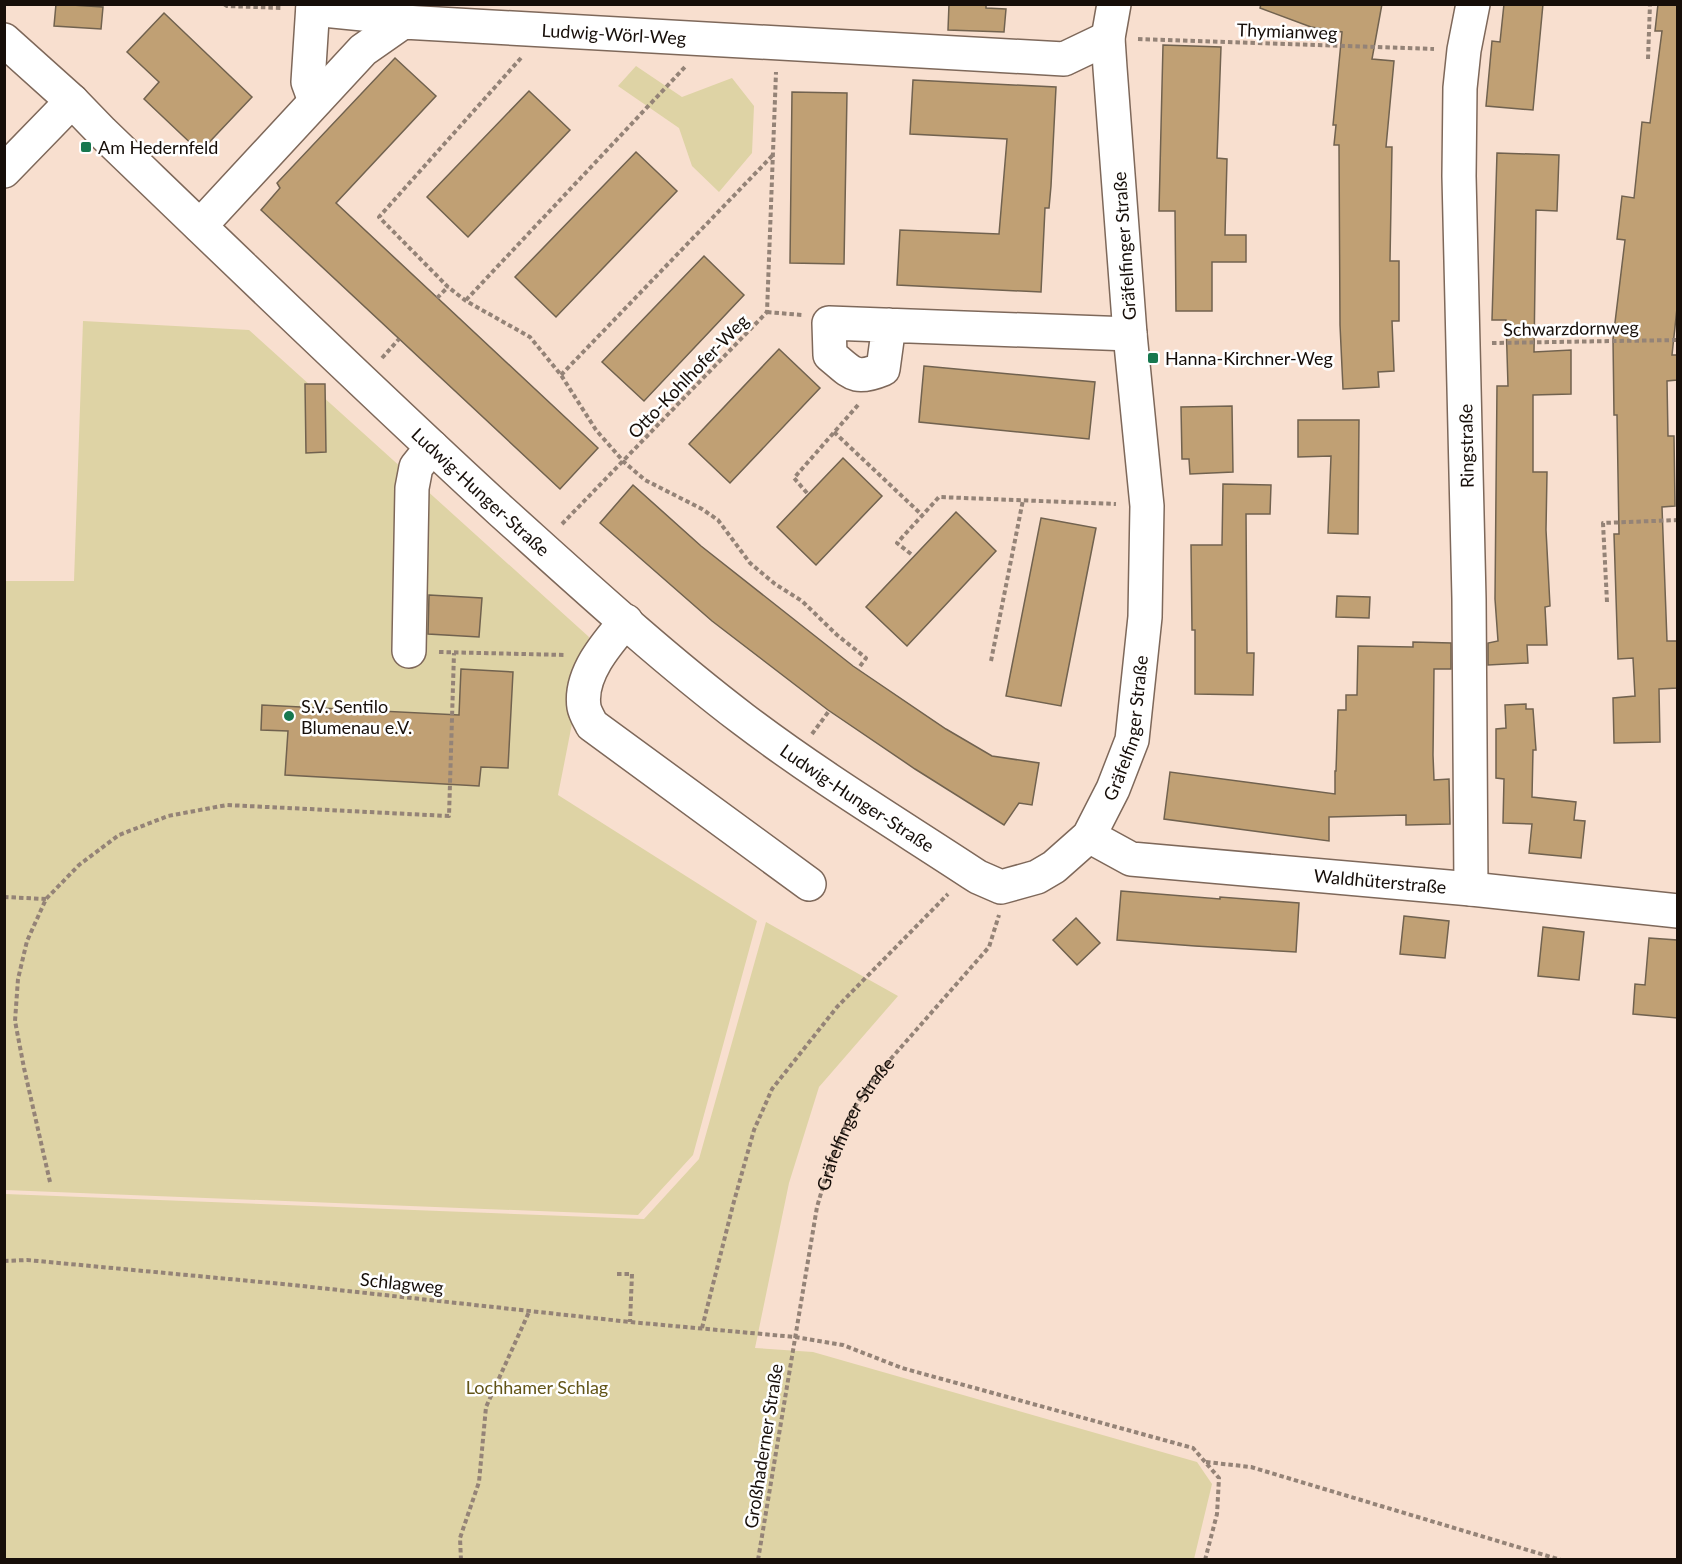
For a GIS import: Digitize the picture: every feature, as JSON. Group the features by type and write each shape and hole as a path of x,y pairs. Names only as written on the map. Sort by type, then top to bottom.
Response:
{"street":[{"name":"Gräfelfinger Straße","path":"1001,887 1037,877 1054,867 1089,836 1113,789 1132,740 1145,617 1147,506 1130,334 1108,38 1114,4"},
{"name":"Ringstraße","path":"1471,889 1469,610 1460,88 1464,50 1473,4"},
{"name":"Ludwig-Wörl-Weg","path":"313,7 383,16 403,22 1064,59 1108,38"},
{"path":"313,7 308,82 315,101"},
{"path":"200,226 363,50 403,22"},
{"name":"Ludwig-Hunger-Straße","path":"4,40 72,100 361,382 542,548 626,621 742,718 978,877 1001,887"},
{"path":"4,171 72,100"},
{"path":"889,326 883,369 866,376 854,375 830,356 828,323 1130,334"},
{"path":"409,651 412,488 416,467 432,447"},
{"path":"626,621 597,656 586,686 584,708 592,724 809,884"},
{"name":"Waldhüterstraße","path":"1089,836 1131,859 1471,889 1677,911"}],"path":[{"path":"224,4 227,6 313,7"},
{"path":"1648,59 1650,4"},
{"path":"546,31 379,216 448,287 466,301 530,337 561,375 596,430 624,462 645,480 702,509 718,520 750,563 775,584 802,601 837,635 866,658 858,669"},
{"name":"Thymianweg","path":"1108,38 1464,50"},
{"path":"466,301 710,40"},
{"name":"Otto-Kohlhofer-Weg","path":"542,548 559,527 767,312 777,44"},
{"path":"561,375 773,155"},
{"path":"437,298 448,287"},
{"name":"Schwarzdornweg","path":"1464,343 1677,340"},
{"path":"807,494 794,477 862,400 866,376"},
{"path":"834,432 922,515"},
{"path":"911,554 897,543 939,497 1147,506"},
{"path":"991,661 1023,500"},
{"path":"1607,602 1603,523 1677,520"},
{"path":"409,651 597,656"},
{"path":"50,1182 15,1021 18,979 27,941 46,899 80,865 119,835 168,816 226,805 449,816 454,653"},
{"name":"Gräfelfinger Straße","path":"795,1337 817,1207 831,1159 851,1113 874,1078 989,947 999,919 1001,887"},
{"path":"702,1328 751,1141 772,1089 837,1007 952,891"},
{"path":"4,897 46,899"},
{"name":"Schlagweg","path":"4,1261 27,1260 293,1285 530,1312 795,1337 843,1345 902,1368 1193,1448 1205,1462"},
{"path":"617,1274 632,1274 630,1322"},
{"path":"461,1560 460,1538 479,1482 486,1407 530,1312"},
{"name":"Großhaderner Straße","path":"758,1560 795,1337"},
{"path":"1205,1462 1219,1478 1217,1514 1205,1560"},
{"path":"1205,1462 1251,1467 1560,1560"}],"green space":[{"path":"636,66 682,97 732,78 754,106 752,153 719,192 692,166 679,128 618,86"},
{"name":"S.V. Sentilo Blumenau e.V.","path":"83,321 249,330 589,637 558,795 757,921 693,1155 638,1215 5,1190 5,581 74,581"},
{"name":"Lochhamer Schlag","path":"766,922 898,996 819,1087 789,1183 755,1348 813,1352 1197,1462 1212,1484 1194,1559 5,1559 5,1194 644,1219 699,1159"}],"building":[{"path":"56,4 103,7 101,29 54,26"},
{"path":"949,4 986,4 986,8 1006,9 1004,32 948,30"},
{"path":"1261,4 1382,4 1372,59 1394,61 1386,147 1392,147 1390,261 1399,261 1399,321 1392,321 1394,371 1378,372 1379,387 1343,389 1340,325 1339,145 1334,145 1336,125 1333,125 1342,32 1311,27 1260,8"},
{"path":"1504,4 1543,4 1533,110 1486,106 1492,41 1500,42"},
{"path":"1658,4 1677,4 1677,308 1672,355 1677,355 1677,380 1667,381 1668,436 1674,436 1675,506 1662,507 1667,641 1677,641 1677,688 1659,689 1660,742 1614,743 1613,698 1635,696 1633,658 1618,659 1614,534 1619,534 1613,339 1625,240 1617,239 1622,196 1634,198 1642,122 1650,123 1662,31 1655,31"},
{"path":"164,13 252,97 200,152 144,99 159,82 127,52"},
{"path":"1163,45 1221,47 1217,158 1227,159 1225,235 1246,235 1246,262 1212,262 1212,311 1176,311 1175,211 1159,211"},
{"path":"395,58 436,96 336,203 598,448 560,489 261,210 280,188 277,183"},
{"path":"913,80 1056,87 1051,186 1049,208 1045,208 1041,292 897,285 900,230 999,234 1007,139 910,134"},
{"path":"529,91 570,130 468,237 427,197"},
{"path":"792,92 847,93 844,264 790,263"},
{"path":"636,152 677,191 556,317 515,277"},
{"path":"1497,153 1559,155 1557,211 1536,210 1534,352 1571,350 1571,394 1533,395 1533,472 1547,472 1546,530 1550,606 1545,607 1547,645 1527,645 1528,663 1488,665 1488,643 1498,641 1495,599 1497,386 1508,386 1506,320 1492,320"},
{"path":"704,256 744,295 644,401 602,362"},
{"path":"779,349 820,388 730,483 689,444"},
{"path":"924,366 1095,382 1089,439 919,422"},
{"path":"305,384 325,384 326,452 306,453"},
{"path":"1232,406 1233,472 1190,474 1189,459 1182,459 1181,407"},
{"path":"1298,420 1359,420 1358,534 1328,533 1331,456 1298,457"},
{"path":"843,458 882,496 816,565 777,527"},
{"path":"1223,484 1271,485 1270,514 1246,514 1247,653 1254,653 1253,695 1195,694 1191,545 1222,545"},
{"path":"633,485 701,546 853,666 946,729 992,756 1039,763 1032,805 1019,803 1004,825 915,769 828,710 712,621 600,523"},
{"path":"956,512 996,551 907,646 866,607"},
{"path":"1041,518 1096,528 1061,706 1006,696"},
{"path":"429,595 482,598 479,637 428,634"},
{"path":"1337,596 1370,597 1369,618 1336,617"},
{"path":"1413,642 1451,643 1451,669 1434,669 1433,755 1434,780 1449,779 1450,824 1406,825 1406,815 1329,817 1329,841 1164,819 1170,772 1335,794 1338,710 1346,710 1346,695 1357,695 1358,646 1413,647"},
{"path":"461,669 513,672 508,768 481,767 479,786 285,775 288,731 261,730 262,705 459,715"},
{"path":"1526,704 1526,709 1533,709 1536,750 1533,750 1532,797 1576,802 1574,820 1585,821 1581,858 1529,853 1532,824 1503,823 1504,779 1496,778 1496,729 1506,728 1505,705"},
{"path":"1121,891 1299,903 1296,952 1117,940"},
{"path":"1404,916 1449,921 1445,958 1400,954"},
{"path":"1076,918 1100,943 1077,965 1053,940"},
{"path":"1543,927 1584,932 1579,980 1538,976"},
{"path":"1649,938 1677,940 1677,1018 1633,1014 1635,984 1645,985"}],"place":[{"name":"Am Hedernfeld","path":"86,147"},
{"name":"Hanna-Kirchner-Weg","path":"1153,358"},
{"name":"S.V. Sentilo Blumenau e.V.","path":"289,716"}]}
